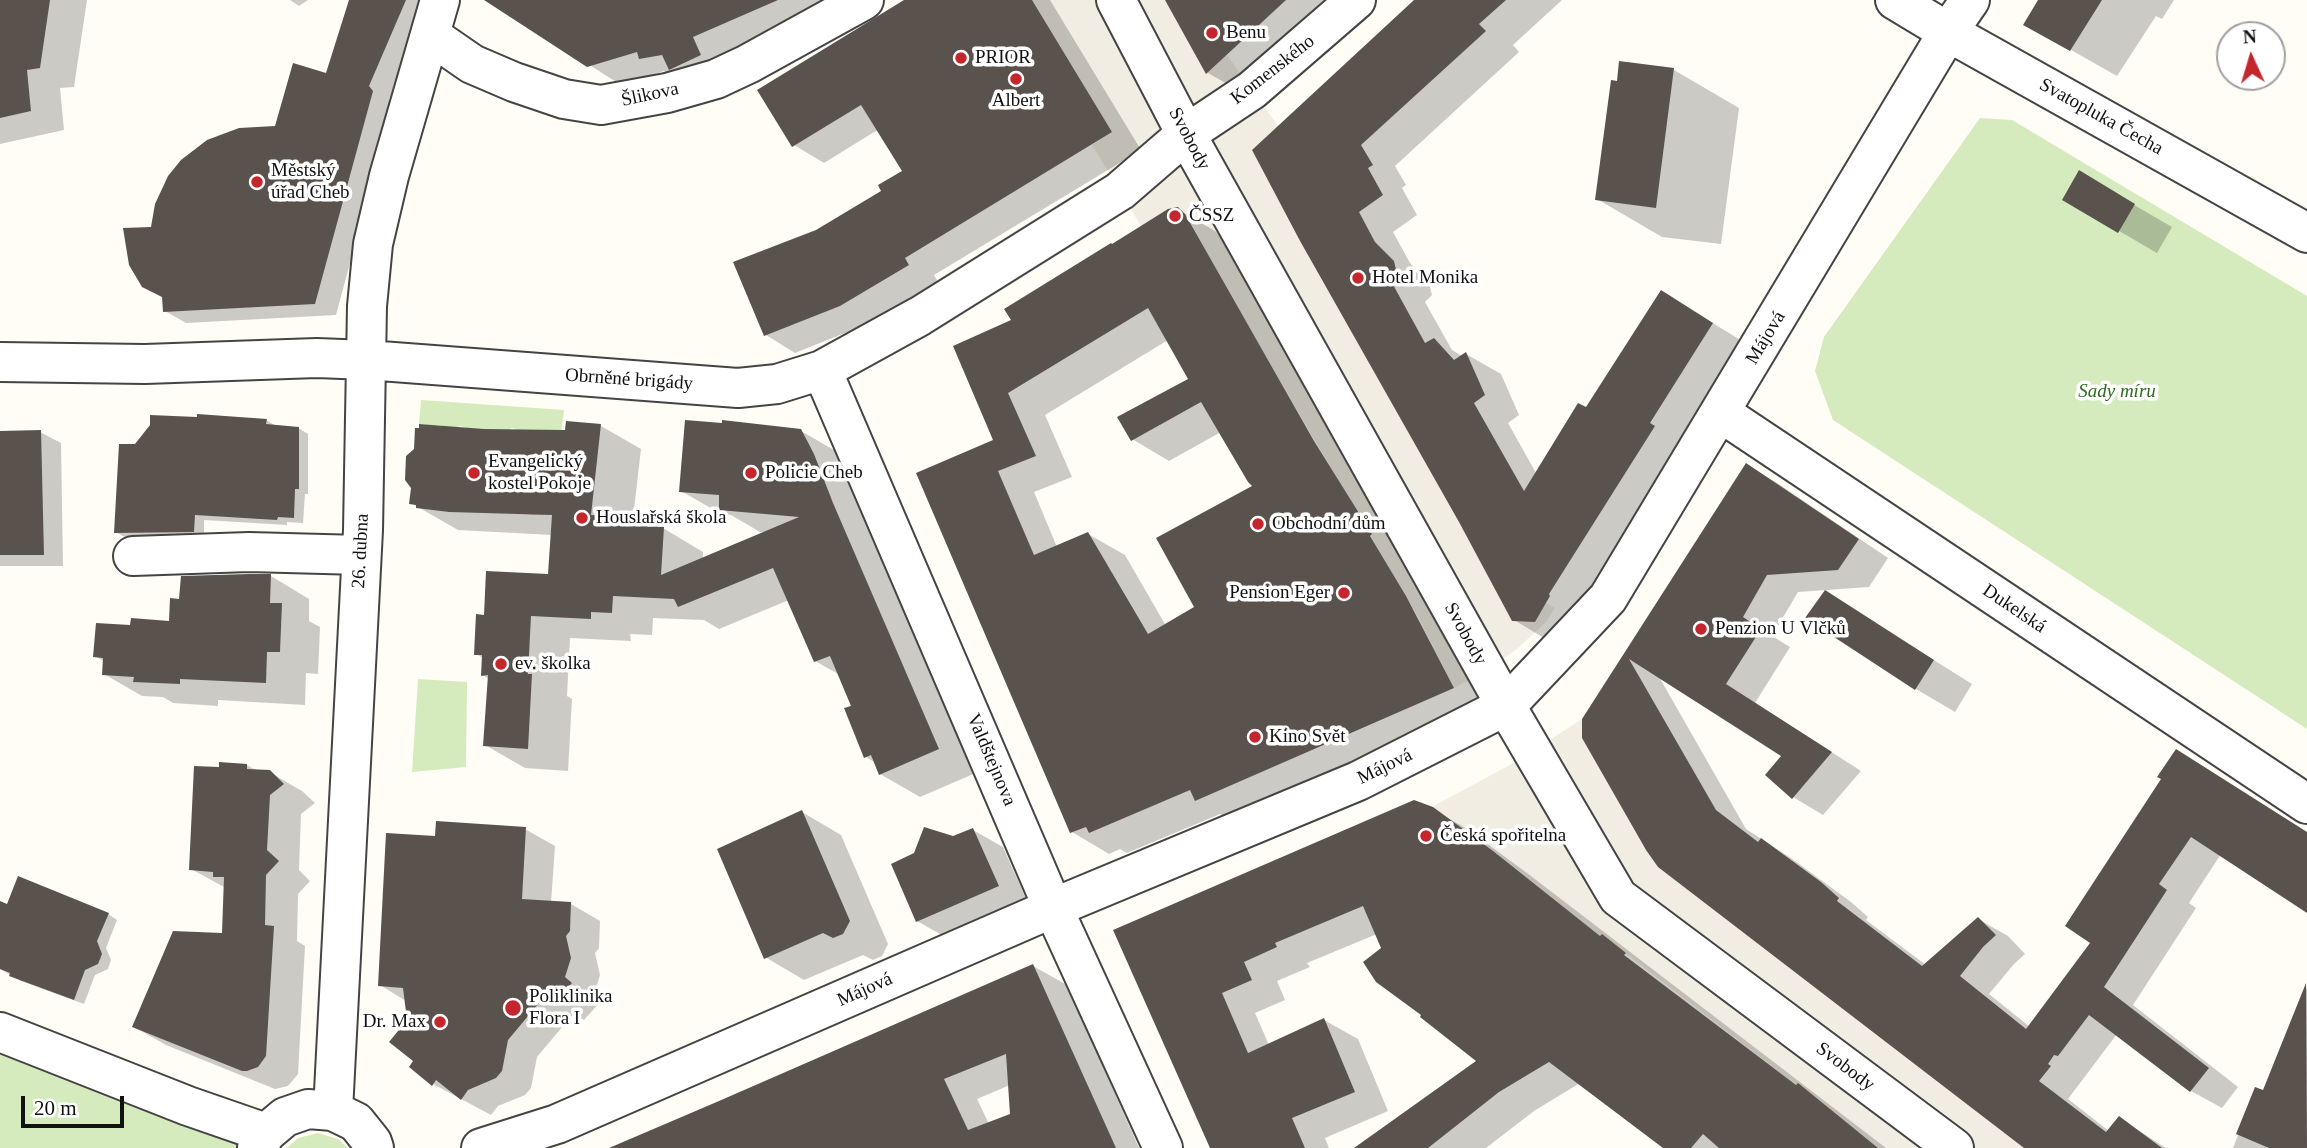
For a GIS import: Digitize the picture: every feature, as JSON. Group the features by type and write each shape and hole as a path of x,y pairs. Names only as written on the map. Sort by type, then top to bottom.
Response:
{"street":[{"name":"Svobody","path":"1116,0 1186,134 1506,706 1618,897 1954,1148"},
{"name":"Komenského","path":"1186,134 1252,90 1356,0"},
{"name":"Svatopluka Čecha","path":"1895,0 2307,233"},
{"name":"Májová","path":"481,1148 557,1124 1054,908 1358,781 1506,706 1608,598 1948,32 1970,0"},
{"name":"Šlikova","path":"435,18 472,64 564,99 601,105 667,93 716,79 853,7"},
{"name":"26. dubna","path":"333,1111 361,555 367,306 373,244 389,176 435,18"},
{"name":"Obrněné brigády","path":"0,362 145,364 317,358 738,388 777,384 821,370 920,316 1120,191 1186,134"},
{"name":"Valdštejnova","path":"821,370 1054,908 1163,1148"},
{"name":"Dukelská","path":"1721,413 2307,804"},
{"path":"133,556 249,552 361,555"},
{"path":"0,1032 188,1106 262,1141 285,1117 308,1109 333,1111 356,1122 374,1148"}],"green space":[{"name":"Sady míru","path":"1980,118 2012,120 2307,296 2307,729 1833,420 1815,371 1824,337"},
{"path":"421,400 564,410 552,503 544,515 529,515 516,429 511,428 510,434 491,429 484,429 484,432 465,431 465,427 459,426 458,430 439,425 425,429 425,424 419,424"},
{"path":"418,679 467,682 466,767 412,772"},
{"path":"0,1052 244,1140 242,1148 0,1148"},
{"path":"318,1133 338,1139 348,1148 287,1148 298,1138"}],"shaded area":[{"path":"1032,0 1165,0 1206,72 1227,55 1278,126 1252,150 1300,242 1452,508 1512,621 1534,622 1546,603 1555,608 1547,621 1517,649 1481,674 1454,688 1416,613 1371,538 1372,534 1232,298 1141,226 1092,145 1112,132"},
{"path":"1582,719 1582,738 1645,849 2024,1148 1878,1148 1432,807 1519,760"}],"building":[{"path":"0,0 50,0 40,68 27,70 31,111 0,118"},
{"name":"Městský úřad Cheb","path":"349,0 406,0 369,86 373,91 315,304 163,312 162,297 142,287 129,265 123,228 151,227 155,204 168,176 181,160 207,140 239,128 275,126 293,63 326,73"},
{"path":"484,0 778,0 693,37 701,55 669,70 662,55 639,59 637,52 587,67"},
{"path":"904,0 1032,0 1112,132 905,258 909,265 840,306 764,336 733,262 816,230 881,191 878,185 902,171 861,105 792,147 757,90"},
{"path":"1165,0 1286,0 1206,74"},
{"path":"1414,0 1506,0 1479,24 1486,31 1361,145 1373,165 1368,168 1383,195 1359,212 1375,242 1394,261 1397,274 1391,281 1425,343 1434,338 1454,360 1466,352 1485,395 1474,403 1524,491 1578,403 1586,407 1661,290 1713,323 1650,423 1655,426 1549,594 1535,622 1512,621 1252,150"},
{"path":"2038,0 2102,0 2070,51 2023,25"},
{"path":"1619,61 1674,68 1656,208 1595,200 1611,80 1617,81"},
{"path":"2079,170 2135,204 2118,233 2062,200"},
{"path":"1178,207 1185,214 1314,441 1372,534 1370,536 1406,596 1454,688 1195,801 1190,790 1089,833 1086,827 1070,833 916,473 993,440 953,346 1011,320 1004,309 1168,209","holes":["1148,308 1188,379 1117,417 1131,441 1201,402 1252,486 1156,538 1194,607 1148,634 1088,532 1034,555 998,471 1036,456 1008,393"]},
{"path":"197,414 267,419 266,424 299,427 299,489 295,489 294,518 278,517 277,520 195,515 194,532 114,533 119,444 135,444 150,425 150,415 197,417"},
{"path":"685,420 722,423 722,420 801,429 939,749 879,775 871,755 864,758 844,708 851,706 830,656 814,662 773,568 678,607 674,599 613,596 612,613 591,612 591,619 531,616 528,674 532,674 528,749 483,746 488,675 481,676 482,655 474,655 476,614 484,615 486,571 548,574 552,515 449,512 416,508 416,505 409,504 411,488 405,480 406,456 414,449 415,428 419,428 419,424 484,429 565,430 566,421 601,424 591,515 610,516 609,524 664,527 661,575 799,517 719,510 719,495 679,492"},
{"path":"41,430 44,555 0,555 0,431"},
{"path":"1746,463 1859,539 1838,570 1767,575 1743,617 1761,629 1726,684 1832,752 1792,799 1765,775 1781,756 1629,659 1716,810 1758,842 1761,838 1821,882 1839,898 1837,901 1922,966 1978,917 1996,935 1960,976 2026,1029 2090,943 2065,926 2161,779 2157,777 2176,749 2307,832 2307,913 2191,837 2159,884 2167,890 2104,987 2209,1068 2190,1092 2089,1015 2058,1056 2054,1055 2048,1064 2051,1066 2039,1081 2106,1132 2119,1116 2162,1148 2024,1148 1658,867 1646,850 1582,738 1582,719"},
{"path":"271,574 270,603 282,603 280,652 267,652 266,683 180,679 180,684 133,682 134,677 102,675 103,658 93,657 96,623 130,625 131,618 169,621 170,598 179,599 181,576"},
{"path":"1825,590 1934,660 1915,690 1805,618"},
{"path":"219,762 247,764 247,769 270,770 284,784 270,795 267,850 279,861 266,875 265,925 274,926 266,1056 258,1067 247,1071 132,1027 173,931 222,933 224,877 213,877 213,872 189,870 194,766 219,767"},
{"path":"1414,800 1433,807 1493,851 1600,936 1602,934 1626,953 1624,955 1796,1085 1798,1083 1878,1148 1719,1148 1703,1134 1691,1148 1663,1148 1549,1062 1499,1092 1428,1148 1354,1148 1476,1061 1376,982 1363,962 1381,948 1363,906 1275,943 1277,947 1244,962 1252,980 1222,993 1248,1053 1324,1018 1355,1092 1292,1118 1305,1148 1210,1148 1113,930"},
{"path":"802,810 850,921 843,934 833,938 823,933 764,959 717,849"},
{"path":"436,821 526,827 522,899 571,902 570,931 566,936 571,958 565,977 572,983 553,1005 544,997 508,1040 502,1071 496,1078 468,1090 461,1100 436,1080 432,1086 409,1067 413,1061 389,1042 407,1020 403,988 378,986 386,833 435,836"},
{"path":"924,827 953,836 973,828 999,886 916,922 891,864 914,853"},
{"path":"18,876 109,913 97,941 102,954 98,964 85,970 74,1000 9,976 10,973 0,969 0,901 7,904"},
{"path":"1033,964 1116,1148 609,1148","holes":["1006,1054 1010,1114 968,1130 944,1079"]},
{"path":"2306,983 2307,1148 2269,1148 2236,1134 2255,1087 2263,1090"}],"place":[{"name":"Benu","path":"1212,33"},
{"name":"PRIOR","path":"961,58"},
{"name":"Albert","path":"1016,79"},
{"name":"Městský úřad Cheb","path":"257,182"},
{"name":"ČSSZ","path":"1175,216"},
{"name":"Hotel Monika","path":"1358,278"},
{"name":"Evangelický kostel Pokoje","path":"474,473"},
{"name":"Policie Cheb","path":"751,473"},
{"name":"Houslařská škola","path":"582,518"},
{"name":"Obchodní dům","path":"1258,524"},
{"name":"Pension Eger","path":"1344,593"},
{"name":"Penzion U Vlčků","path":"1701,629"},
{"name":"ev. školka","path":"501,664"},
{"name":"Kino Svět","path":"1255,737"},
{"name":"Česká spořitelna","path":"1426,836"},
{"name":"Poliklinika Flora I","path":"513,1008"},
{"name":"Dr. Max","path":"440,1022"}]}
